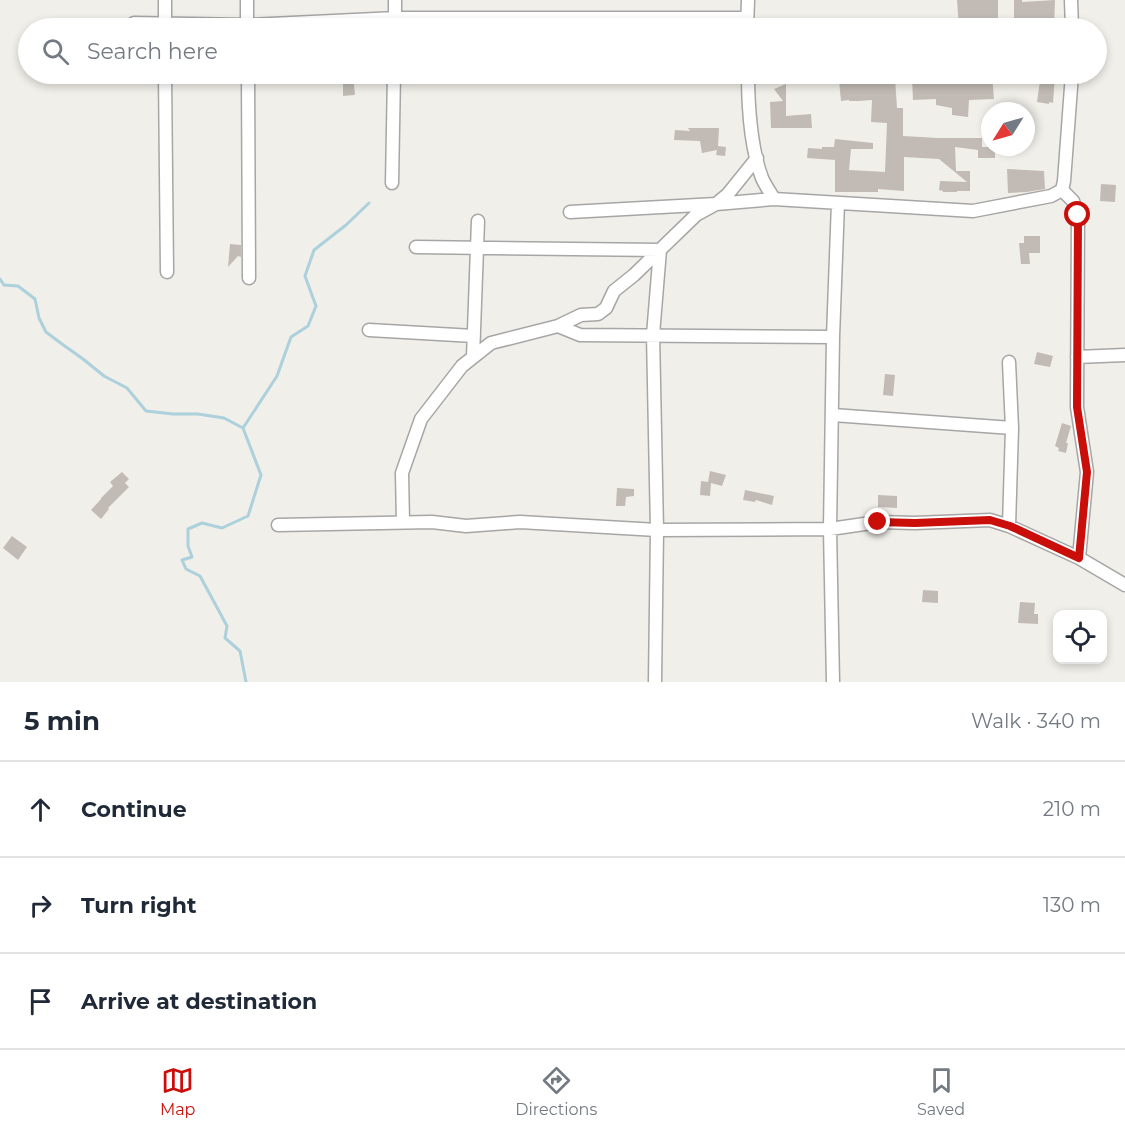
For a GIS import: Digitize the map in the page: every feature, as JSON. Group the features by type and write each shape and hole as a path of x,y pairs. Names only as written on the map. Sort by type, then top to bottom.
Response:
{"street":[{"path":"165,0 165,18"},
{"path":"247,0 247,18"},
{"path":"395,0 396,18"},
{"path":"747,18 748,0"},
{"path":"1071,0 1072,18"},
{"path":"165,84 167,272"},
{"path":"248,84 249,278"},
{"path":"392,183 394,84"},
{"path":"748,84 756,158 763,180 774,199"},
{"path":"570,212 774,199 973,211 1051,196 1062,190 1064,181 1071,84"},
{"path":"403,522 402,473 421,419 462,366 491,343 558,326 581,315 598,314 606,308 614,291 634,275 696,215 728,194 756,158"},
{"path":"1062,190 1073,201 1078,215 1077,407 1087,472 1079,558"},
{"path":"832,682 830,529 838,203"},
{"path":"473,357 478,221"},
{"path":"416,247 660,250"},
{"path":"655,682 657,530 653,335 660,250"},
{"path":"558,326 580,335 833,337"},
{"path":"369,330 474,336"},
{"path":"1077,357 1125,355"},
{"path":"1009,362 1012,428 1010,526"},
{"path":"833,415 1012,428"},
{"path":"278,525 432,522 466,526 520,522 657,530 830,529 878,522 990,520 1010,526 1079,558 1125,585"}],"building":[{"path":"957,0 998,0 998,18 958,18"},
{"path":"1014,0 1022,0 1022,2 1055,0 1054,18 1014,18"},
{"path":"343,84 354,84 355,95 343,96"},
{"path":"786,84 786,116 811,114 812,128 771,128 770,102 783,101 774,89"},
{"path":"839,84 895,84 897,108 903,108 903,136 981,138 981,156 995,156 995,158 978,158 978,150 955,147 956,171 970,171 970,191 943,192 939,190 940,181 967,182 939,159 904,157 904,191 878,189 878,192 835,192 835,160 807,158 808,148 834,147 835,139 873,143 873,149 851,149 849,170 885,172 887,123 871,122 872,100 841,101"},
{"path":"912,84 993,84 994,99 969,100 968,117 952,115 952,108 936,105 936,99 913,100"},
{"path":"1040,84 1054,84 1053,103 1037,102"},
{"path":"688,128 719,128 718,146 726,147 725,156 716,155 717,150 702,153 700,141 674,140 675,130 690,131"},
{"path":"1007,169 1044,171 1045,189 1008,193"},
{"path":"1101,184 1116,185 1115,202 1100,201"},
{"path":"1024,236 1040,236 1040,253 1029,253 1030,264 1021,264 1019,243 1024,243"},
{"path":"230,244 241,245 241,257 238,256 228,267"},
{"path":"1037,352 1053,356 1050,367 1034,364"},
{"path":"885,374 895,375 893,396 883,395"},
{"path":"1062,423 1071,426 1066,443 1068,443 1066,453 1058,451 1059,448 1055,446"},
{"path":"710,471 726,475 722,486 711,483 710,496 700,495 701,481 708,482"},
{"path":"122,472 129,479 125,483 129,487 108,508 101,519 91,510 113,486 110,482"},
{"path":"617,488 634,489 634,496 626,497 625,506 616,506"},
{"path":"745,490 774,496 772,505 756,500 755,502 743,500"},
{"path":"878,495 897,496 897,508 878,507"},
{"path":"12,536 27,547 18,560 3,548"},
{"path":"923,590 938,591 938,603 922,602"},
{"path":"1020,602 1035,603 1034,614 1038,614 1038,624 1018,623"}],"waterway":[{"path":"243,428 277,376 291,337 308,326 316,306 305,276 314,250 369,203"},
{"path":"0,279 4,285 18,286 35,299 39,318 46,332 104,376 127,388 146,411 224,418 243,428 261,475 248,516 222,528 202,523 188,529 188,546 192,557 182,560 186,569 200,576 227,626 225,638 240,651 246,682"}],"route":[{"path":"878,522 990,520 1010,526 1079,558 1087,472 1077,407 1078,215"}]}
